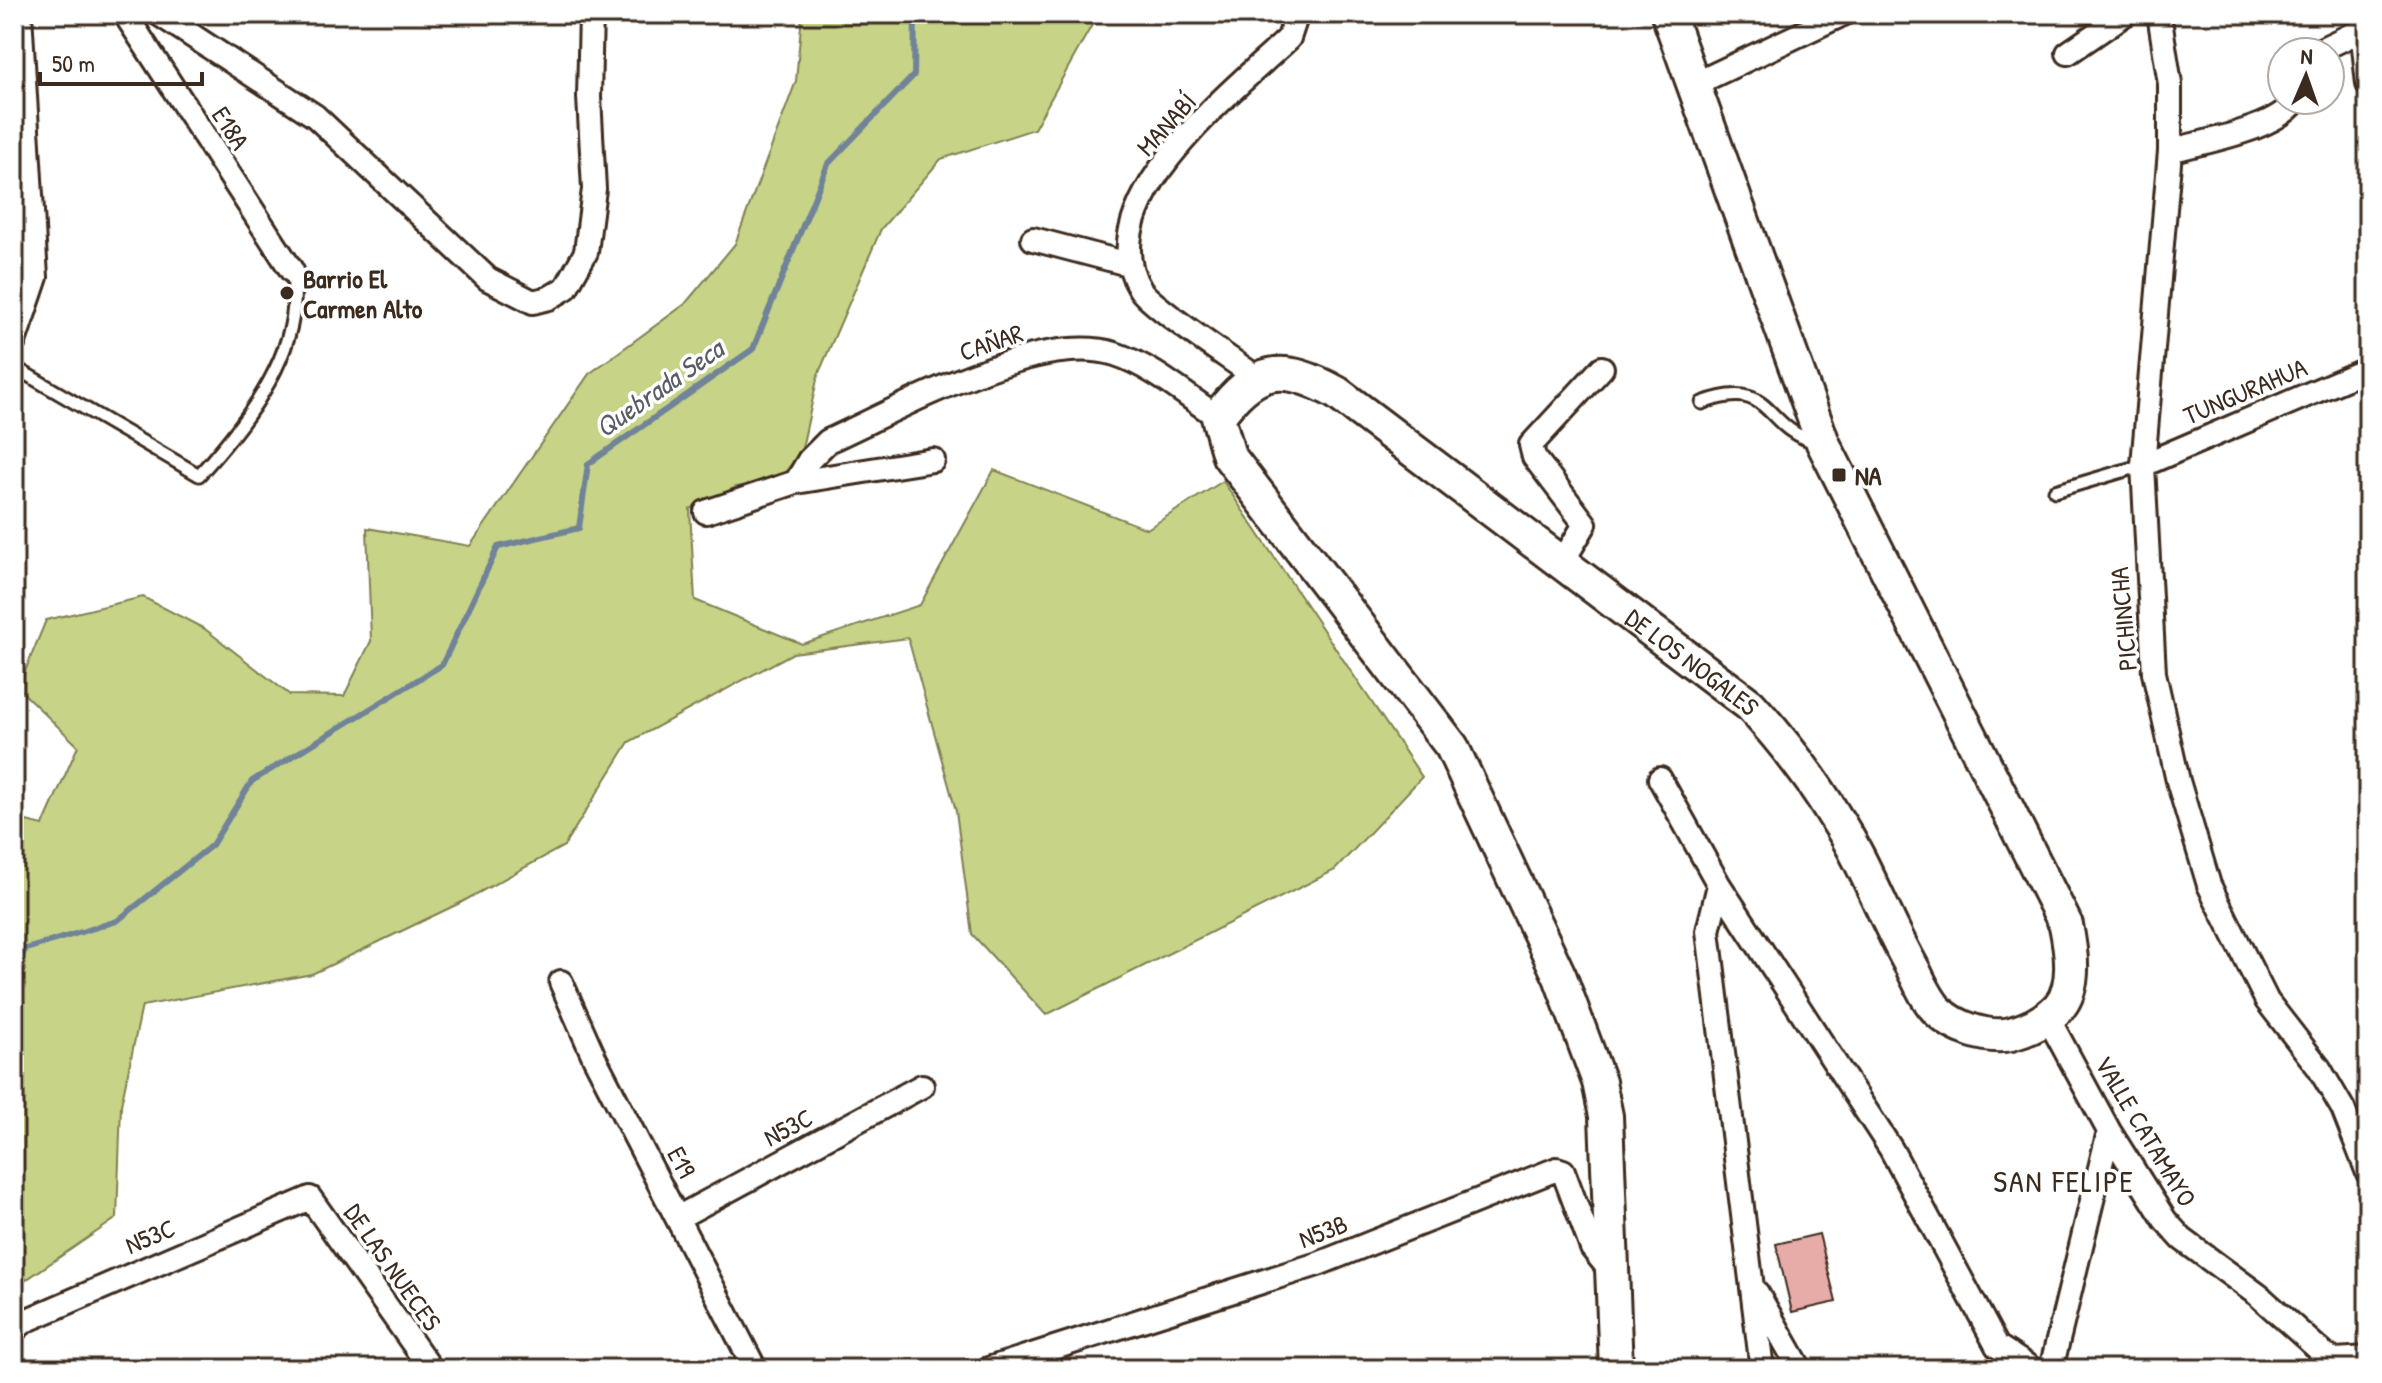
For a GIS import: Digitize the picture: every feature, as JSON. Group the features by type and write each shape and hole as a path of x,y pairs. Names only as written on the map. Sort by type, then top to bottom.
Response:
{"street":[{"path":"14,342 36,277 20,14"},
{"name":"E18A","path":"125,14 292,271"},
{"path":"159,14 315,116 488,279 533,302 549,298 566,288 586,252 594,189 589,97 591,14"},
{"name":"MANABÍ","path":"1128,264 1134,216 1165,159 1289,38 1297,14"},
{"path":"1668,14 1823,443 2066,925 2071,955 2070,982 2062,1003 2048,1018"},
{"path":"1695,84 1843,14"},
{"path":"2068,53 2125,14"},
{"name":"PICHINCHA","path":"2159,14 2170,84 2170,151 2143,465 2154,673 2178,781 2209,885 2267,1001 2319,1068 2343,1109 2368,1173"},
{"path":"2346,37 2365,28 2368,84"},
{"path":"2170,151 2280,116"},
{"path":"1033,239 1128,264 1141,292 1257,378 1245,384 1218,417 1229,456 1452,747 1560,977 1599,1082 1606,1116 1616,1369"},
{"name":"CAÑAR","path":"796,482 817,449 828,441 987,369 1051,351 1101,352 1135,362 1218,417"},
{"path":"1563,561 1585,524 1534,457 1531,445 1602,368"},
{"name":"TUNGURAHUA","path":"2143,465 2368,369"},
{"name":"DE LOS NOGALES","path":"1257,378 1296,374 1337,393 1722,681 1774,732 1837,818 1888,926 1941,1014 1959,1025 1999,1036 2048,1018"},
{"path":"706,512 796,482 933,460"},
{"path":"1660,779 1719,885 1891,1149 1997,1346 2032,1369"},
{"path":"1719,885 1708,931 1762,1369"},
{"name":"E19","path":"561,982 595,1059 755,1369"},
{"name":"VALLE CATAMAYO","path":"2048,1018 2151,1201 2182,1239 2258,1295 2325,1355 2335,1360 2368,1358"},
{"name":"N53C","path":"679,1217 922,1086"},
{"path":"2051,1369 2109,1131"},
{"name":"N53B","path":"988,1369 1318,1264 1557,1169 1563,1171 1592,1248 1612,1273"},
{"name":"N53C","path":"14,1330 25,1321 310,1198"},
{"name":"DE LAS NUECES","path":"310,1198 431,1369"},
{"path":"1751,1282 1800,1369"}],"lane":[{"path":"14,367 199,475 235,435 269,383 292,324 296,294 292,271"},
{"path":"1702,403 1725,395 1747,395 1761,401 1806,439 1823,443"},
{"path":"2055,491 2143,465"}],"green space":[{"path":"802,14 1098,14 1034,129 941,159 881,229 818,375 801,453 776,483 736,487 690,509 695,600 802,644 920,605 994,470 1147,529 1223,481 1422,777 1335,870 1046,1015 972,934 956,811 908,638 793,653 629,742 564,846 460,903 312,974 142,1006 121,1105 117,1218 14,1288 14,818 43,825 78,746 18,688 46,620 143,597 205,629 290,695 344,696 371,641 367,528 470,546 589,374 685,304 735,244 796,81"}],"building":[{"path":"1819,1234 1836,1302 1792,1312 1776,1244"}],"waterway":[{"name":"Quebrada Seca","path":"14,966 26,949 117,921 212,845 252,781 442,665 498,547 579,528 588,464 753,349 828,164 914,75 915,14"}],"place":[{"name":"Barrio El Carmen Alto","path":"287,293"},
{"name":"NA","path":"1839,475"}],"district":[{"name":"SAN FELIPE","path":"2064,1181"}]}
